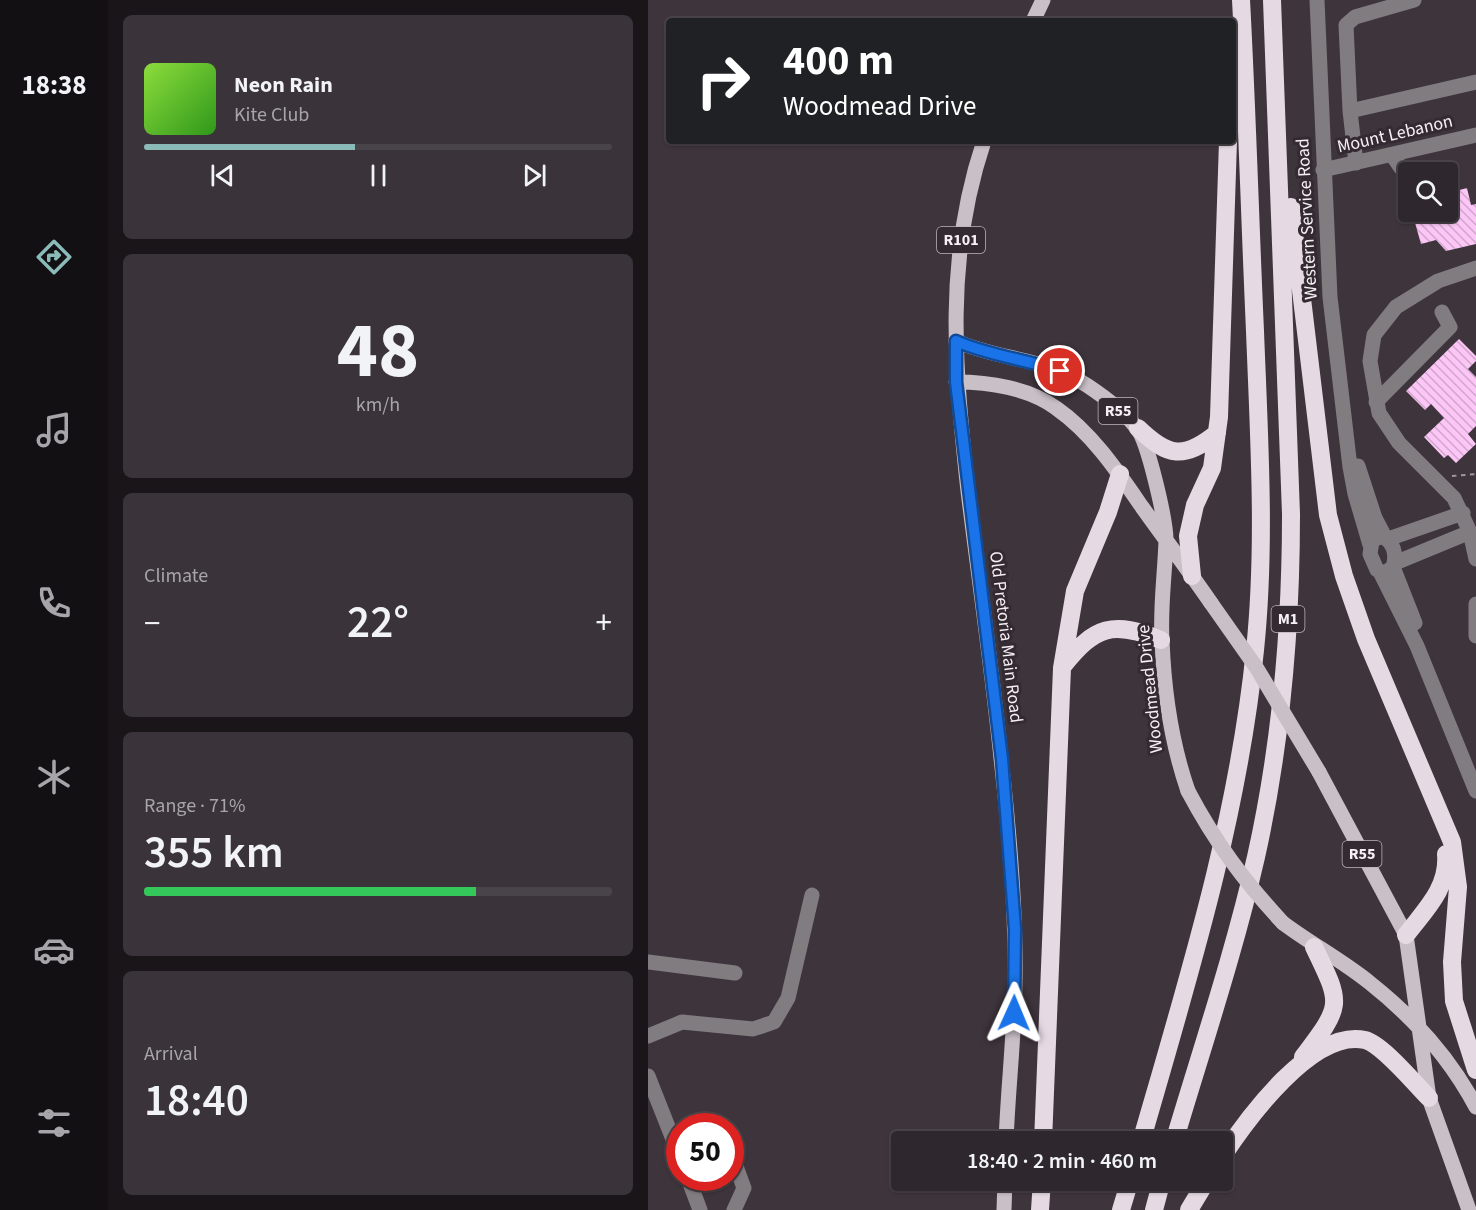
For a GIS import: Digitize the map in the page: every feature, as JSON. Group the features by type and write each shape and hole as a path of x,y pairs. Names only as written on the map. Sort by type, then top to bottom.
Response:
{"highway":[{"name":"M1","path":"1144,1131 1200,938 1226,832 1241,759 1255,650 1261,571 1261,470 1241,0"},
{"name":"M1","path":"1177,1131 1255,859 1281,705 1291,578 1291,514 1272,0"},
{"path":"1236,75 1244,56"},
{"path":"1275,83 1283,112 1290,206 1328,515 1344,576 1366,639 1455,853 1458,887 1452,962 1453,986 1458,1017 1476,1070"},
{"path":"1192,576 1188,536 1196,505 1212,468 1217,433 1228,144"},
{"path":"1138,428 1154,444 1183,453 1199,448 1217,433"},
{"path":"1043,1131 1062,668 1074,591 1108,512 1120,474"},
{"path":"1062,668 1080,644 1108,630 1132,630 1161,640"},
{"path":"1406,935 1438,893 1447,871 1446,849 1436,803"},
{"path":"1233,1139 1295,1068 1319,1035 1334,1008 1334,988 1314,947"},
{"path":"1295,1068 1339,1041 1366,1040 1378,1047 1429,1098"},
{"path":"1040,1210 1041,1191"},
{"path":"1121,1210 1127,1191"},
{"path":"1154,1210 1159,1191"},
{"path":"1189,1210 1200,1191"}],"main road":[{"path":"1034,18 1043,0"},
{"name":"Old Pretoria Main Road","path":"983,144 966,208 958,269 956,382 1002,759 1010,849 1015,972 1007,1131"},
{"name":"R55","path":"956,341 989,354 1026,359 1060,371 1089,387 1138,428"},
{"name":"Woodmead Drive","path":"956,382 998,385 1038,398 1056,408 1083,433 1120,474 1256,667 1319,772 1406,935 1412,969 1416,1023 1429,1098 1469,1210"},
{"name":"Woodmead Drive","path":"1138,428 1158,490 1166,539 1162,578 1161,640 1171,738 1188,791 1208,829 1235,869 1283,923 1314,947 1368,981 1416,1023 1461,1078 1476,1107"},
{"path":"1004,1210 1005,1191"}],"street":[{"name":"Western Service Road","path":"1317,0 1330,297 1355,494 1370,544"},
{"path":"1356,163 1350,111 1346,25 1355,17 1414,0"},
{"path":"1350,111 1476,82"},
{"name":"Mount Lebanon","path":"1323,170 1476,135"},
{"path":"1392,155 1398,164"},
{"path":"1476,268 1438,281 1407,299 1379,326 1370,350 1379,413 1399,443 1438,480 1463,513 1476,559"},
{"path":"1376,402 1450,327 1442,312"},
{"name":"Western Service Road","path":"1348,435 1375,518 1387,538"},
{"path":"1463,513 1387,538 1378,537 1370,544 1372,563 1389,567 1470,532"},
{"path":"1387,538 1394,549 1389,567 1417,646 1476,791"},
{"path":"1389,567 1476,773"},
{"path":"1476,604 1476,636"},
{"path":"648,1035 682,1022 753,1029 774,1022 788,999 812,895"},
{"path":"648,962 735,973"},
{"path":"648,1076 666,1122"},
{"path":"693,1191 700,1210"},
{"path":"734,1210 743,1191"}],"building":[{"path":"1467,188 1471,205 1476,204 1476,244 1446,251 1436,240 1421,244 1415,222 1458,222 1458,190"},
{"path":"1459,339 1476,356 1476,361 1468,369 1476,377 1476,426 1468,434 1476,444 1456,463 1448,455 1444,458 1424,437 1444,418 1431,404 1425,410 1406,391"}],"route":[{"path":"1014,1013 1015,929 1010,849 1002,759 956,382 956,341 989,354 1026,359 1060,371"}]}
